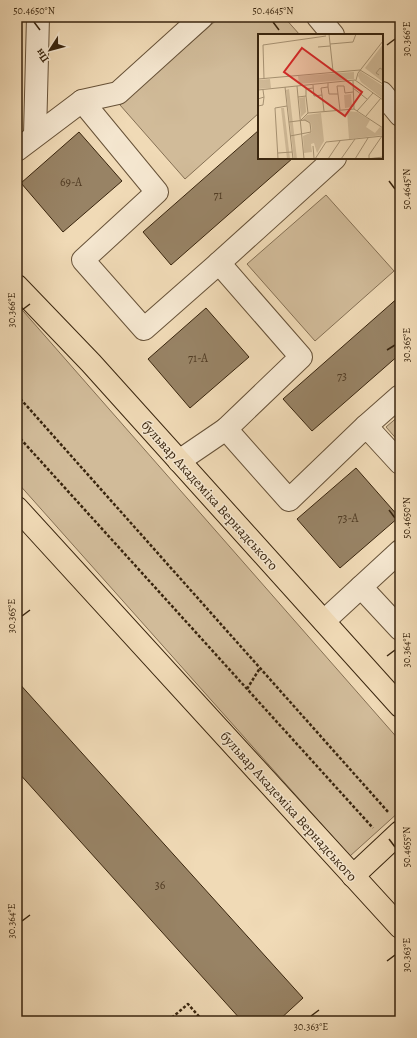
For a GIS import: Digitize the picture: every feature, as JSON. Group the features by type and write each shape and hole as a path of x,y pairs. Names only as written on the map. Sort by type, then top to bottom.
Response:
{"main road":[{"name":"бульвар Академіка Вернадського","path":"17,286 91,363 400,706"},
{"name":"бульвар Академіка Вернадського","path":"17,508 400,927"},
{"path":"353,876 395,823"}],"lane":[{"path":"35,135 38,17"},
{"path":"17,150 82,101 118,93 202,17"},
{"path":"318,17 332,34"},
{"path":"82,101 157,192 83,260 144,329 334,159"},
{"path":"179,461 226,429 301,358 219,263"},
{"path":"226,429 289,500 366,426 400,396"},
{"path":"366,426 400,463"},
{"path":"324,621 400,551"},
{"path":"361,587 400,629"}],"path":[{"path":"17,395 260,668 395,823"},
{"path":"17,435 375,830"},
{"path":"247,688 260,668"},
{"path":"168,1021 188,1004 203,1021"}],"shaded area":[{"path":"220,17 284,17 299,34 258,34 258,114 185,179 120,105"},
{"path":"326,195 394,271 315,341 247,264"},
{"path":"17,304 400,741 400,811 350,856 17,482"},
{"path":"400,415 400,443 386,427"}],"building":[{"path":"258,131 258,159 292,159 171,265 143,232"},
{"path":"79,132 122,181 63,232 21,183"},
{"path":"400,296 400,354 312,431 283,399"},
{"path":"206,308 249,357 190,408 148,359"},
{"path":"356,468 399,517 340,568 297,519"},
{"path":"17,681 303,998 278,1021 242,1021 17,771"}]}
